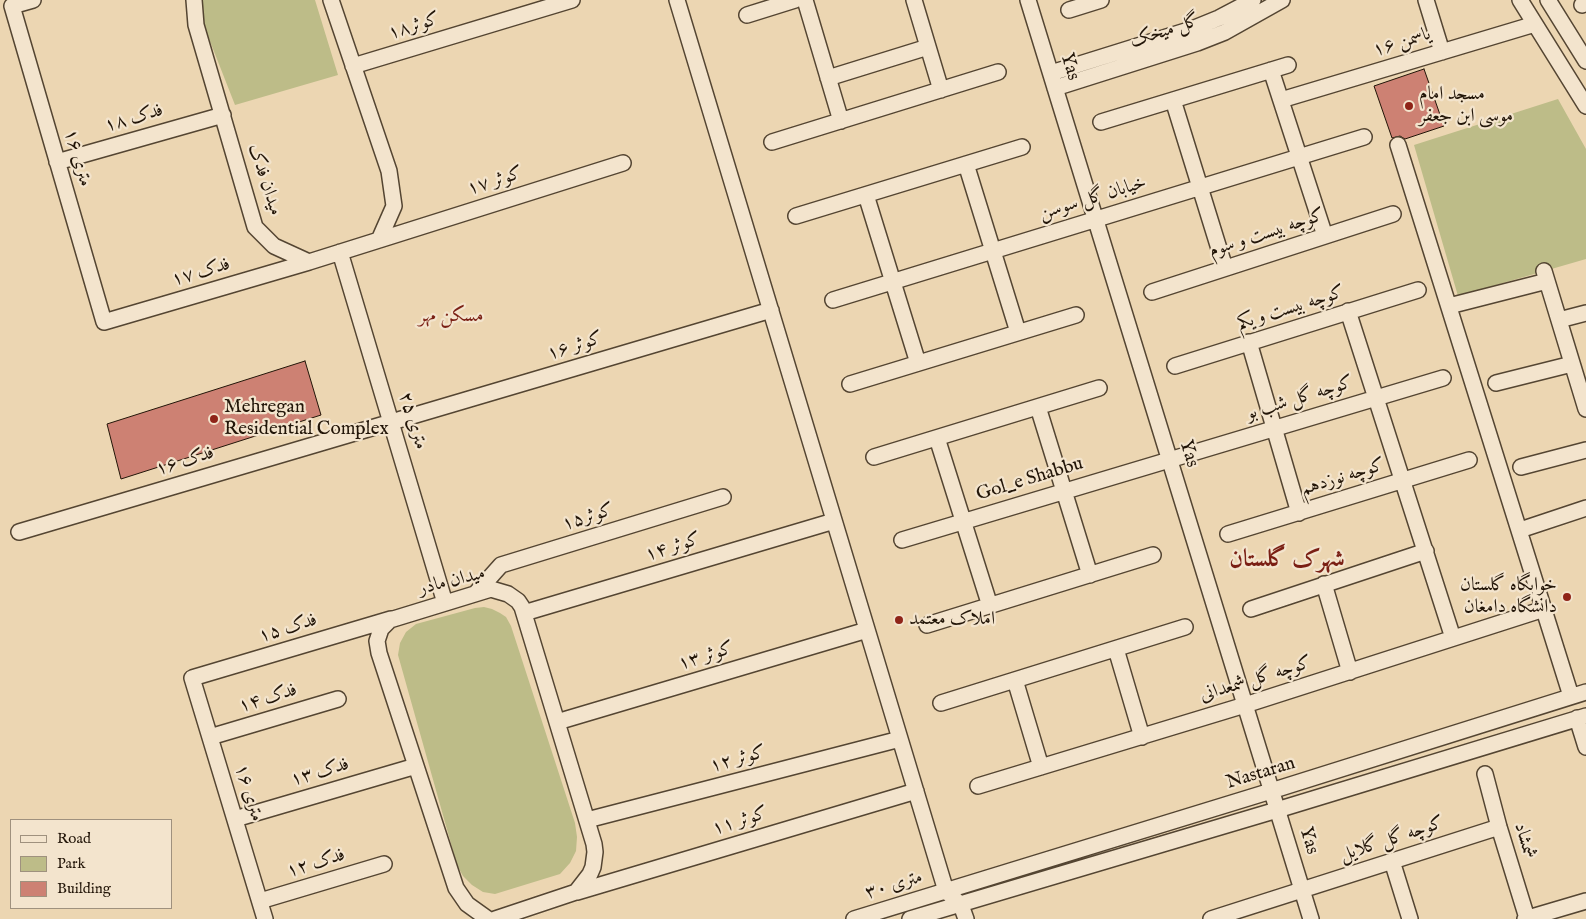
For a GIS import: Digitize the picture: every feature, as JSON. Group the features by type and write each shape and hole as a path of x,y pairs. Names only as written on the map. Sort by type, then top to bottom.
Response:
{"street":[{"name":"۱۶ متری","path":"33,0 12,6 104,322"},
{"name":"میدان فدک","path":"194,0 196,25 255,227 274,246 308,262"},
{"path":"308,262 379,240 394,206 388,171 331,0"},
{"name":"کوثر۱۸","path":"353,66 572,0"},
{"path":"677,0 946,891 963,912"},
{"path":"747,15 795,0"},
{"path":"805,0 841,121"},
{"path":"914,0 941,90"},
{"name":"Yas","path":"1028,0 1311,919"},
{"path":"1069,10 1101,0"},
{"name":"گل میخک","path":"1051,73 1192,29 1219,18 1253,0"},
{"name":"گل میخک","path":"1055,88 1197,43 1232,29 1282,0"},
{"path":"1426,0 1442,52"},
{"path":"1520,0 1586,106"},
{"path":"1548,0 1586,61"},
{"name":"یاسمن ۱۶","path":"1281,100 1536,24"},
{"path":"828,78 928,47"},
{"path":"1101,122 1288,64"},
{"path":"1271,70 1325,236"},
{"path":"772,142 998,72"},
{"path":"1172,100 1225,268"},
{"name":"فدک ۱۸","path":"57,162 223,115"},
{"name":"خیابان گل سوسن","path":"833,300 1364,136"},
{"path":"1398,145 1571,696"},
{"path":"796,216 1022,147"},
{"name":"کوثر ۱۷","path":"379,240 624,163"},
{"path":"966,164 1018,332"},
{"path":"866,195 918,363"},
{"name":"کوچه بیست و سوم","path":"1152,292 1393,214"},
{"name":"۲۵ متری","path":"340,252 445,603"},
{"name":"فدک ۱۷","path":"104,322 308,262"},
{"path":"1448,306 1546,276 1586,408"},
{"name":"کوچه بیست و یکم","path":"1175,366 1418,290"},
{"name":"کوثر ۱۶","path":"391,422 770,310"},
{"path":"1348,311 1453,638"},
{"path":"1559,320 1586,313"},
{"path":"850,384 1076,314"},
{"path":"1250,342 1299,512"},
{"path":"1496,383 1572,364"},
{"name":"کوچه گل شب بو","path":"1169,459 1443,378"},
{"path":"874,457 1099,388"},
{"path":"1038,407 1090,575"},
{"name":"فدک ۱۶","path":"19,532 391,422"},
{"path":"937,438 990,606"},
{"path":"1522,467 1586,450"},
{"name":"Gol_e Shabbu","path":"902,540 1169,459"},
{"name":"کوچه نوزدهم","path":"1228,534 1469,460"},
{"name":"کوثر۱۵","path":"475,594 501,565 723,497"},
{"path":"1520,530 1586,508"},
{"name":"کوثر ۱۴","path":"524,613 834,521"},
{"path":"1251,608 1426,551"},
{"path":"927,625 1153,555"},
{"path":"1324,584 1350,672"},
{"name":"میدان مادر","path":"395,618 490,589 508,594 518,601 524,613 594,844 594,859 590,874 576,892"},
{"name":"کوچه گل شمعدانی","path":"978,786 1245,705 1544,609"},
{"path":"395,618 390,620 381,629 378,647 456,888 467,904 488,919"},
{"name":"فدک ۱۵","path":"192,678 395,618"},
{"path":"941,703 1185,627"},
{"name":"کوثر ۱۳","path":"557,722 867,630"},
{"path":"1116,649 1142,736"},
{"name":"۱۶ متری","path":"192,678 265,919"},
{"path":"1015,680 1041,767"},
{"name":"Nastaran","path":"946,891 1586,692"},
{"name":"فدک ۱۴","path":"210,737 338,699"},
{"path":"1582,717 1586,747"},
{"name":"Nastaran","path":"963,912 1277,810 1582,717"},
{"name":"کوثر ۱۲","path":"587,820 900,739"},
{"name":"فدک ۱۳","path":"235,819 416,766"},
{"name":"شمشاد","path":"1485,774 1526,919"},
{"name":"کوثر ۱۱","path":"576,892 916,790"},
{"name":"کوچه گل گلایل","path":"1211,919 1499,827"},
{"path":"1392,861 1410,919"},
{"name":"فدک ۱۲","path":"260,901 384,864"},
{"path":"940,914 946,891"},
{"name":"۳۰ متری","path":"854,919 946,891"},
{"path":"495,919 535,913 576,892"},
{"path":"1526,919 1586,901"},
{"name":"۳۰ متری","path":"910,919 963,912"}],"green space":[{"path":"195,0 315,0 338,75 235,105"},
{"path":"1558,99 1586,149 1586,259 1458,296 1414,145"},
{"path":"484,607 506,617 511,626 575,823 577,837 576,851 570,863 560,874 495,894 483,892 472,885 463,876 457,865 398,655 400,643 406,632 416,624"}],"building":[{"name":"مسجد امام موسی ابن جعفر","path":"1424,69 1444,126 1405,139 1400,136 1392,138 1374,86"},
{"name":"Mehregan Residential Complex","path":"305,361 321,415 121,479 107,424"}],"place":[{"name":"مسجد امام موسی ابن جعفر","path":"1409,106"},
{"name":"Mehregan Residential Complex","path":"214,419"},
{"name":"خوابگاه گلستان دانشگاه دامغان","path":"1567,597"},
{"name":"املاک معتمد","path":"899,620"}],"district":[{"name":"مسکن مهر","path":"451,317"},
{"name":"شهرک گلستان","path":"1287,561"}]}
